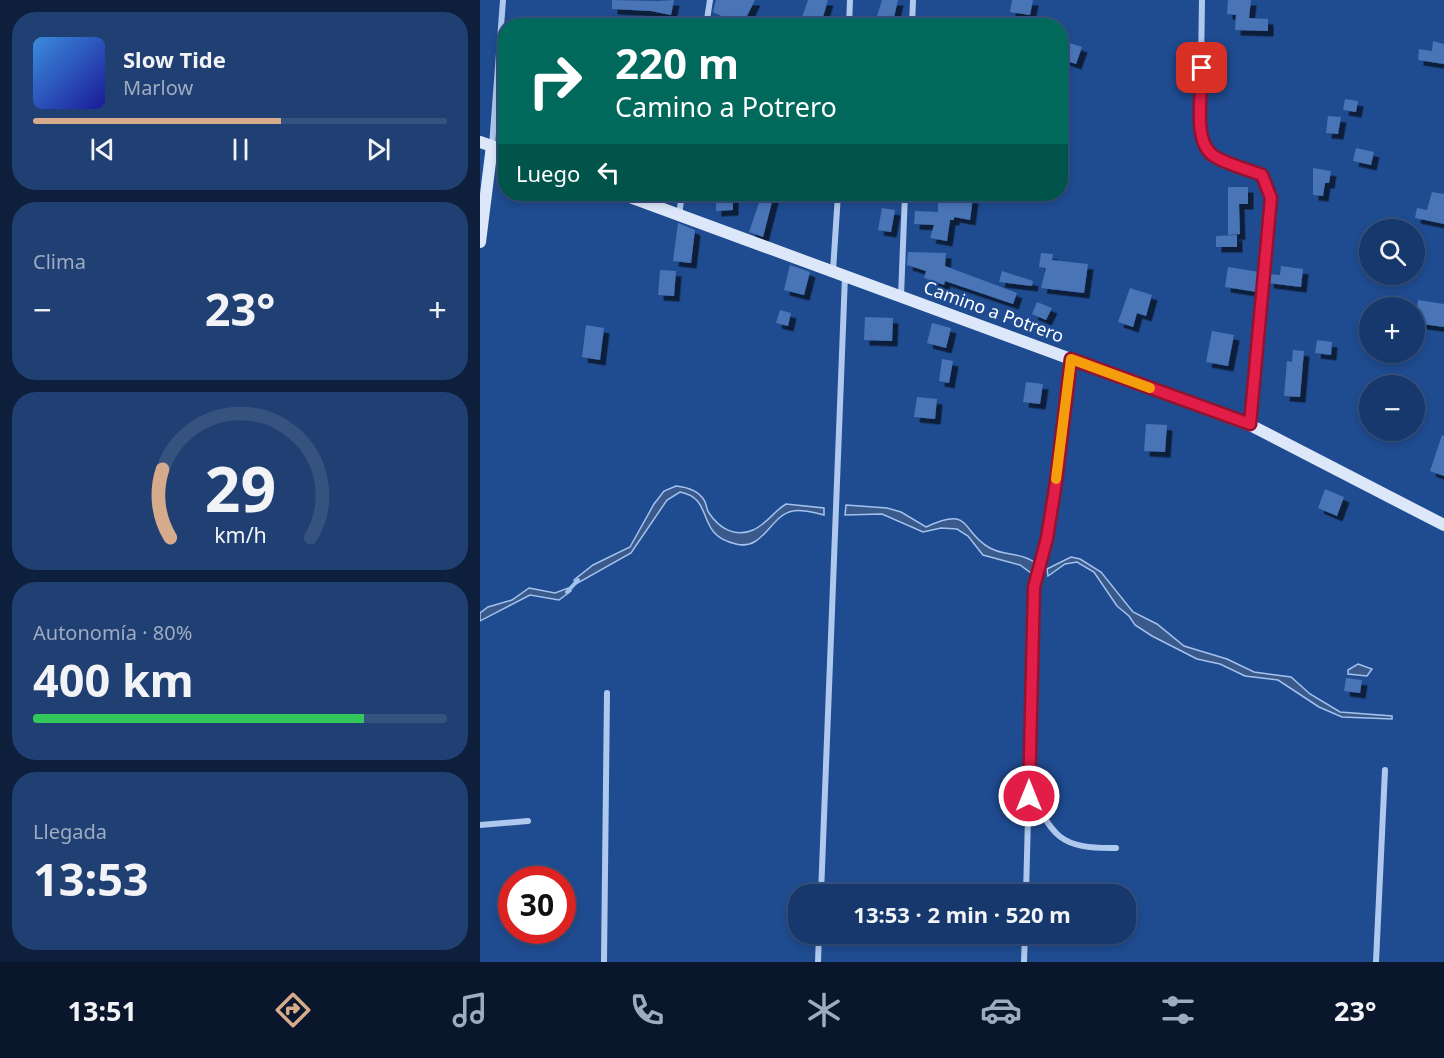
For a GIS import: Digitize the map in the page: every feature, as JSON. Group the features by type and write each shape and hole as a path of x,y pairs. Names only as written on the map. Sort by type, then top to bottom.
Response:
{"street":[{"path":"501,18 503,0"},
{"path":"707,18 710,0"},
{"path":"849,18 850,0"},
{"path":"912,18 913,0"},
{"path":"1202,0 1200,130 1202,145 1214,156 1262,175 1271,198 1250,424"},
{"path":"480,242 486,144 498,42"},
{"name":"Camino a Potrero","path":"641,201 1250,424 1444,525"},
{"path":"679,215 681,201"},
{"path":"820,884 839,274 838,201"},
{"path":"901,296 905,201"},
{"path":"1026,884 1034,587 1047,538 1071,359"},
{"path":"604,962 607,693"},
{"path":"1376,962 1385,770"},
{"path":"1029,782 1051,828 1066,842 1087,849 1116,848"},
{"path":"480,825 528,821"},
{"path":"818,962 819,944"},
{"path":"1024,962 1025,944"}],"water":[{"path":"676,486 688,488 699,494 713,518 723,527 734,532 753,530 786,504 824,508 824,515 793,511 778,519 760,538 746,545 736,544 715,533 698,502 691,496 680,492 667,500 631,553 576,584 574,580 593,565 630,547 654,504 664,491"},
{"path":"846,505 887,508 901,512 926,527 941,521 959,520 990,548 1034,562 1031,573 1020,565 983,555 968,536 957,529 941,528 923,532 882,514 845,515"},
{"path":"1071,557 1080,559 1101,572 1133,612 1157,624 1184,646 1227,659 1254,672 1291,677 1310,694 1340,712 1392,716 1392,719 1342,717 1319,707 1278,680 1245,676 1220,664 1197,659 1135,625 1129,616 1117,606 1094,572 1077,562 1065,564 1048,576 1047,569"},
{"path":"529,588 555,593 568,588 571,591 559,600 530,595 480,621 480,613 488,607 512,600"},
{"path":"1358,664 1372,669 1367,676 1348,674 1348,670"}],"building":[{"path":"612,0 674,0 671,15 651,11 612,9"},
{"path":"716,0 755,0 746,18 723,18 713,12"},
{"path":"808,0 828,0 823,17 825,18 802,18"},
{"path":"882,0 898,0 894,18 876,18"},
{"path":"1012,0 1033,0 1030,15 1010,12"},
{"path":"1228,0 1251,0 1249,18 1268,19 1268,31 1235,30 1236,15 1227,14"},
{"path":"1433,41 1444,44 1444,64 1418,60 1419,49 1432,51"},
{"path":"1068,43 1082,47 1076,64 1068,61"},
{"path":"1345,99 1358,101 1356,112 1343,110"},
{"path":"1328,116 1341,117 1338,134 1326,133"},
{"path":"1356,148 1374,152 1371,165 1353,161"},
{"path":"1313,168 1331,171 1329,183 1325,183 1323,196 1313,195"},
{"path":"1228,187 1248,187 1248,204 1239,204 1240,234 1228,235"},
{"path":"1432,192 1444,194 1444,224 1415,218 1417,208 1427,210"},
{"path":"716,201 733,201 733,210 716,211"},
{"path":"760,201 772,201 763,237 749,232"},
{"path":"938,201 973,201 970,220 954,217 954,220 950,220 947,241 930,238 934,225 914,224 915,211 938,212"},
{"path":"882,208 895,210 891,232 878,230"},
{"path":"678,223 695,230 691,263 673,261"},
{"path":"1237,235 1237,247 1216,247 1216,236"},
{"path":"908,252 946,253 945,266 1017,293 1013,304 945,281 944,285 924,278 926,271 907,265"},
{"path":"1041,253 1053,254 1052,260 1088,264 1084,293 1041,288 1046,268 1039,267"},
{"path":"790,265 810,272 804,295 784,290"},
{"path":"1281,266 1303,269 1301,287 1268,283 1269,274 1280,275"},
{"path":"1228,267 1259,272 1257,292 1225,287"},
{"path":"660,270 676,271 674,296 658,295"},
{"path":"1002,271 1033,281 1032,286 999,282"},
{"path":"1130,288 1152,295 1146,316 1137,313 1133,327 1118,322"},
{"path":"1425,301 1444,304 1444,327 1425,324"},
{"path":"1037,302 1052,308 1046,320 1032,314"},
{"path":"780,310 791,313 788,326 776,323"},
{"path":"865,317 893,318 892,341 864,340"},
{"path":"932,323 951,328 946,348 927,343"},
{"path":"586,325 604,328 600,360 582,357"},
{"path":"1212,331 1234,335 1228,366 1206,362"},
{"path":"1317,340 1332,342 1331,355 1315,353"},
{"path":"1293,350 1304,351 1300,397 1284,396 1287,361 1292,362"},
{"path":"942,359 953,361 949,383 939,381"},
{"path":"1026,382 1043,384 1040,404 1023,402"},
{"path":"917,397 937,399 935,419 914,417"},
{"path":"1146,424 1167,425 1165,452 1144,451"},
{"path":"1442,435 1444,436 1444,476 1430,471"},
{"path":"1325,489 1344,497 1337,516 1318,508"},
{"path":"1346,678 1362,680 1360,693 1344,691"}],"waterway":[{"path":"567,592 578,580"}],"slow traffic":[{"path":"1056,479 1071,359 1150,388"}],"route":[{"path":"1029,796 1034,587 1047,538 1071,359 1250,424 1271,198 1262,175 1214,156 1202,145 1200,130 1202,68"}]}
